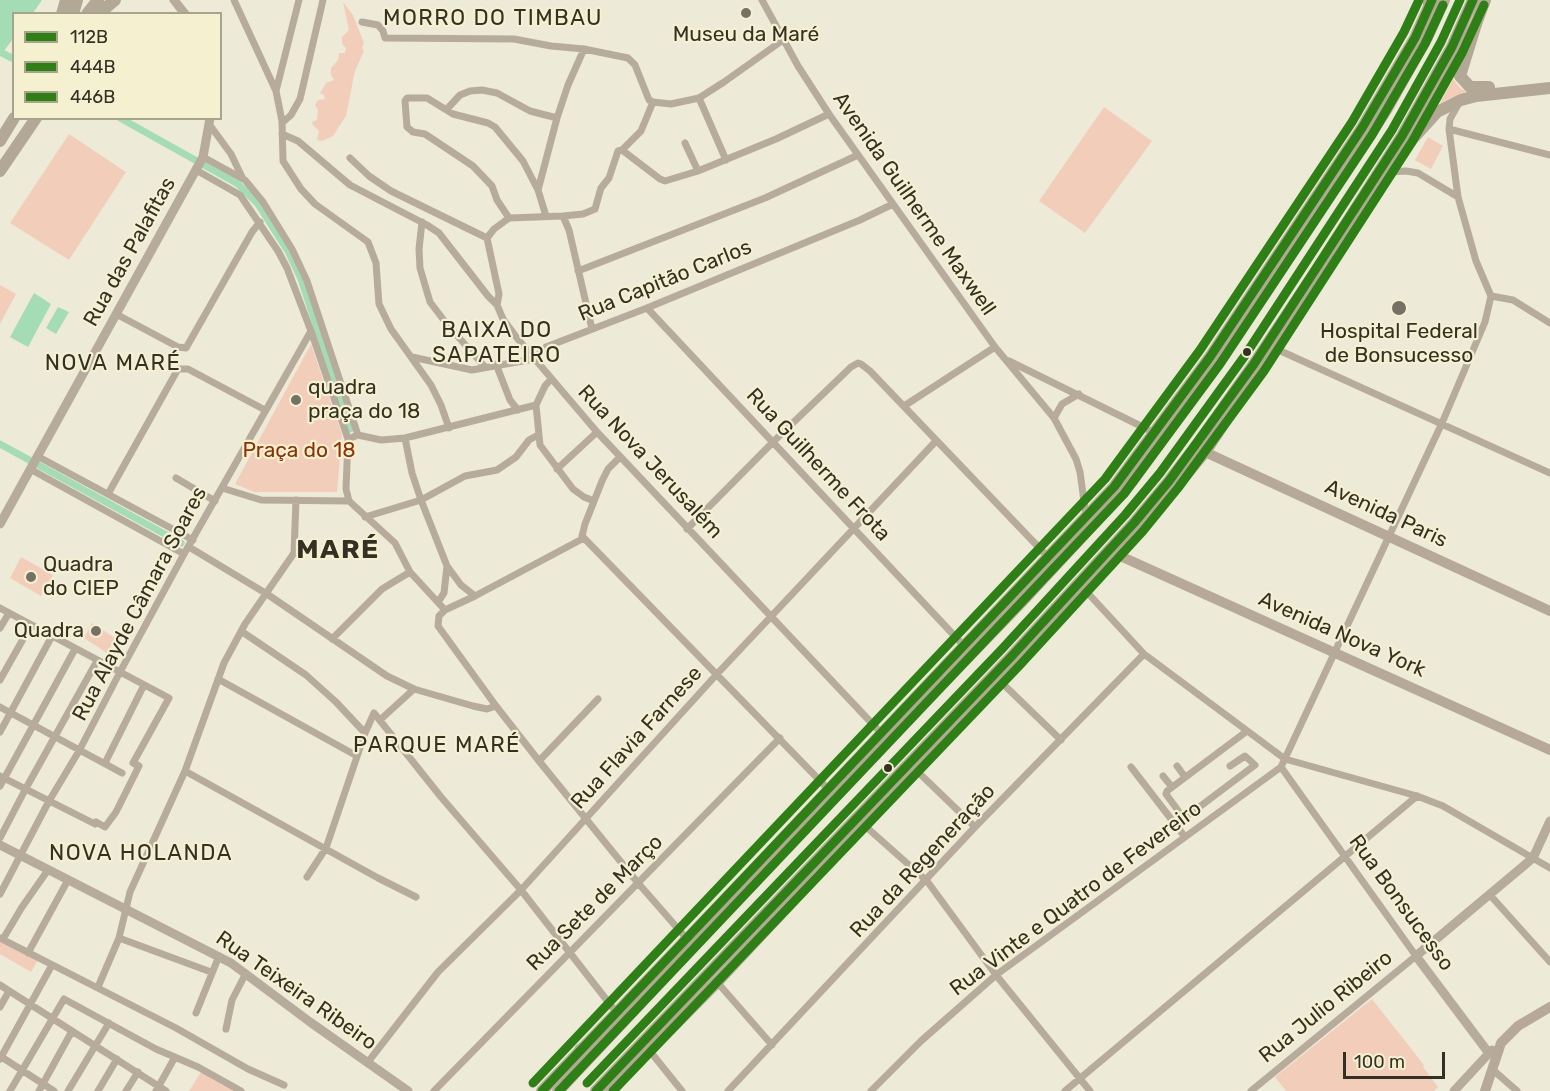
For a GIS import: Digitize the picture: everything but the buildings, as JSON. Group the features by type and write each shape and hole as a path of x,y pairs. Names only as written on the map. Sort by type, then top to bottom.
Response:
{"highway":[{"path":"89,12 98,0"},
{"path":"100,12 115,0"},
{"path":"558,1091 857,772 1024,599 1132,481 1216,364 1386,110 1427,37 1444,0"},
{"path":"596,1091 1011,657 1134,523 1197,445 1316,271 1402,136 1452,47 1473,0"},
{"path":"1485,0 1460,73 1462,81 1475,88 1518,83 1550,84"},
{"path":"542,1091 1114,487 1210,357 1362,128 1415,38 1430,2"},
{"path":"612,1088 717,982 1001,682 1118,555 1205,452 1390,172 1476,24"},
{"path":"1407,144 1437,112 1461,100 1496,93 1550,88"},
{"path":"0,141 13,120"},
{"path":"0,169 28,120"},
{"path":"0,169 35,120"},
{"path":"1024,599 1087,517"},
{"path":"1011,657 1029,643 1070,601 1085,590"},
{"path":"612,1088 636,1057 769,917 780,900"},
{"path":"580,1050 629,1016"}],"main road":[{"name":"Avenida Paris","path":"1205,452 1550,611"},
{"name":"Avenida Nova York","path":"1118,555 1550,750"},
{"path":"1485,1091 1501,1043 1518,1026 1550,1007"}],"street":[{"path":"174,0 183,12"},
{"path":"234,0 276,90 282,123 283,161 301,189 332,217 368,242 376,263 379,304 391,329 431,385 449,428"},
{"path":"276,90 299,0"},
{"path":"282,123 291,115 300,99 323,0"},
{"name":"Avenida Guilherme Maxwell","path":"762,0 783,40 829,114 995,347 1053,418 1078,465 1083,480 1087,517"},
{"path":"362,22 378,25 382,28 385,38 498,38 584,49 632,60 647,97 653,102 678,103 699,98 783,40"},
{"path":"538,190 557,118 584,49"},
{"path":"447,109 460,95 482,90 497,93 530,111 557,118"},
{"path":"509,218 497,200 492,186 473,166 425,134 413,132 407,127 405,101 407,98 427,98 453,114 495,127 524,161 538,190 546,216"},
{"path":"699,98 726,160"},
{"path":"1281,767 1390,537 1485,322 1491,296 1476,261 1458,197 1449,129 1453,113 1461,100"},
{"path":"497,304 499,294 487,238 494,229 509,218 583,214 595,209 601,188 609,178 618,151 622,150 641,131 653,102"},
{"path":"622,150 665,181 726,160 829,114"},
{"path":"209,121 231,154 242,177 269,211 292,249 307,281 357,435"},
{"name":"Rua das Palafitas","path":"0,524 199,164 209,121"},
{"path":"1449,129 1550,155"},
{"name":"Rua Nova Jerusalém","path":"282,134 298,141 350,185 439,233 488,296 497,304 503,320 597,432 881,733"},
{"path":"685,143 698,171"},
{"path":"578,271 765,198 858,155"},
{"path":"350,158 391,192 487,238"},
{"path":"199,164 242,177"},
{"path":"199,164 240,195 260,222 287,268 348,439 346,489 349,501 395,543 410,572 445,610"},
{"path":"1390,172 1418,173 1458,197"},
{"name":"Rua Capitão Carlos","path":"412,357 471,370 534,359 546,347 860,220 893,204"},
{"path":"563,216 569,230 592,329"},
{"path":"116,314 178,348 186,348 252,232 260,222"},
{"path":"422,222 419,249 420,268 430,302 485,367"},
{"path":"1491,296 1513,300 1550,322"},
{"name":"Rua Guilherme Frota","path":"646,308 964,646"},
{"name":"Rua Alayde Câmara Soares","path":"0,894 49,801 80,751 184,554 311,331"},
{"path":"904,406 995,347"},
{"path":"1274,348 1550,473"},
{"path":"1006,360 1155,433"},
{"path":"496,364 510,400 518,410"},
{"path":"687,528 851,367 861,364 1048,557"},
{"path":"108,494 178,369 183,368 265,410"},
{"path":"551,379 536,405 540,445 573,489 594,501"},
{"path":"1053,418 1062,404 1078,394"},
{"path":"348,439 357,435 381,440 405,438 536,405"},
{"path":"557,469 597,432"},
{"path":"365,517 421,500 465,476 497,470 516,457 529,440 538,435"},
{"path":"405,438 412,473 447,566 461,585 475,596"},
{"name":"Rua Flavia Farnese","path":"368,1062 438,972 521,890 717,674 936,441"},
{"path":"583,537 585,524 608,470 620,457"},
{"path":"33,463 108,494 191,543 387,676 414,689 482,708 496,706"},
{"path":"33,463 184,554"},
{"path":"176,478 214,501"},
{"path":"222,488 261,500 349,501"},
{"path":"98,987 119,938 125,908 139,872 185,771 232,647 294,553 296,500"},
{"path":"583,537 445,610 439,616 440,629 539,761 638,883 687,939"},
{"path":"583,537 828,789"},
{"path":"438,602 444,593 447,566"},
{"path":"332,639 382,589 410,572"},
{"path":"1085,590 1144,654 1285,759 1417,796 1443,806 1550,868"},
{"path":"0,608 169,698 133,763 139,766 116,812 105,827 2,777"},
{"path":"0,628 9,613"},
{"path":"0,680 31,625"},
{"path":"241,631 306,675 365,733"},
{"path":"0,732 52,636"},
{"path":"0,786 2,777 75,649"},
{"name":"Rua da Regeneração","path":"728,1091 927,881 975,827 1144,654"},
{"path":"0,838 97,661"},
{"path":"218,679 357,756"},
{"path":"1001,682 1061,740"},
{"path":"105,763 144,685"},
{"path":"380,720 414,689"},
{"path":"539,761 598,699"},
{"path":"0,707 122,774"},
{"path":"307,877 326,848 374,713 441,797 571,951 616,1012"},
{"path":"1230,766 1245,756 1255,765 1186,817 1182,816 1166,794 1172,787 1247,731"},
{"name":"Rua Sete de Março","path":"434,1091 780,738"},
{"path":"1177,766 1185,777"},
{"path":"1131,767 1185,837"},
{"name":"Rua Vinte e Quatro de Fevereiro","path":"871,1091 921,1041 996,975 1281,767"},
{"name":"Rua Bonsucesso","path":"1281,767 1416,956 1488,1052"},
{"path":"916,770 975,827"},
{"path":"185,771 416,897"},
{"path":"1163,776 1172,787"},
{"path":"1065,1091 1346,858 1417,796"},
{"path":"1533,858 1550,821"},
{"path":"864,825 927,881 996,975 1090,1091"},
{"name":"Rua Teixeira Ribeiro","path":"0,845 219,956 246,973 313,1025 408,1091"},
{"name":"Rua Julio Ribeiro","path":"1251,1091 1533,858"},
{"path":"48,870 2,939 98,987 248,1069 284,1085"},
{"path":"28,953 68,880"},
{"path":"1490,895 1550,962"},
{"path":"119,938 212,972"},
{"path":"196,1013 219,956"},
{"path":"52,965 0,1057 22,1070 41,1088 54,1091"},
{"path":"226,1029 232,1000 246,973"},
{"path":"717,982 772,1045"},
{"path":"0,985 138,1072 157,1088 166,1091"},
{"path":"0,1007 9,991"},
{"path":"10,1091 63,999 67,999 156,1049 198,1067 241,1091"},
{"path":"68,1091 109,1023"},
{"path":"41,1088 72,1031"},
{"path":"1454,1091 1488,1052 1501,1043"},
{"path":"649,1050 682,1091"},
{"path":"157,1088 175,1057"},
{"path":"98,1091 117,1059"},
{"path":"1493,1070 1517,1091"},
{"path":"126,1091 138,1072"}],"green space":[{"path":"343,2 353,15 364,43 362,48 364,51 355,71 346,116 333,136 322,141 317,140 319,131 312,124 317,120 318,110 315,105 318,100 325,99 320,93 326,83 334,80 331,68 338,60 339,53 345,53 346,48 342,44 342,37 349,30"},
{"path":"1453,79 1461,89 1467,92 1440,103"},
{"path":"1104,107 1152,141 1085,233 1039,201"},
{"path":"69,134 126,172 69,260 10,223"},
{"path":"1428,137 1443,146 1431,169 1415,160"},
{"path":"0,285 16,294 0,324"},
{"name":"Praça do 18","path":"311,344 342,435 337,492 254,492 235,484"},
{"name":"Quadra do CIEP","path":"21,557 53,575 41,596 10,578"},
{"name":"Quadra","path":"92,623 115,638 107,653 84,638"},
{"path":"0,940 38,960 31,972 0,954"},
{"path":"1372,999 1424,1065 1423,1067 1438,1087 1434,1091 1286,1091 1275,1077"},
{"path":"203,1069 237,1091 189,1091"}],"shaded area":[{"path":"0,0 42,0 34,12 12,12 12,40 0,56"},
{"path":"34,293 51,304 28,347 10,337"},
{"path":"58,307 69,312 56,334 46,328"}],"waterway":[{"path":"2,53 12,58"},
{"path":"124,120 238,184 258,204 288,251 301,279 350,429"},
{"path":"0,444 181,543"}],"transit line":[{"name":"446B","path":"533,1083 1105,479 1200,350 1352,122 1404,32 1419,0"},
{"name":"112B","path":"542,1091 1114,487 1210,357 1362,128 1415,38 1432,0"},
{"name":"446B","path":"587,1083 1002,649 1125,515 1160,473 1244,357 1392,130 1441,42 1460,0"},
{"name":"112B","path":"596,1091 1011,657 1134,523 1169,481 1254,364 1402,136 1452,47 1473,0"},
{"name":"444B","path":"559,1091 1124,494 1220,364 1372,135 1425,44 1443,5"},
{"name":"444B","path":"613,1091 1020,665 1143,531 1178,488 1264,371 1412,142 1462,53 1484,5"}],"place":[{"name":"Museu da Maré","path":"746,13"},
{"name":"Hospital Federal de Bonsucesso","path":"1399,308"},
{"name":"quadra praça do 18","path":"296,400"},
{"name":"Quadra do CIEP","path":"31,577"},
{"name":"Quadra","path":"96,631"}],"district":[{"name":"MORRO DO TIMBAU","path":"493,19"},
{"name":"BAIXA DO SAPATEIRO","path":"497,344"},
{"name":"NOVA MARÉ","path":"113,364"},
{"name":"MARÉ","path":"338,550"},
{"name":"PARQUE MARÉ","path":"437,746"},
{"name":"NOVA HOLANDA","path":"141,854"}]}
